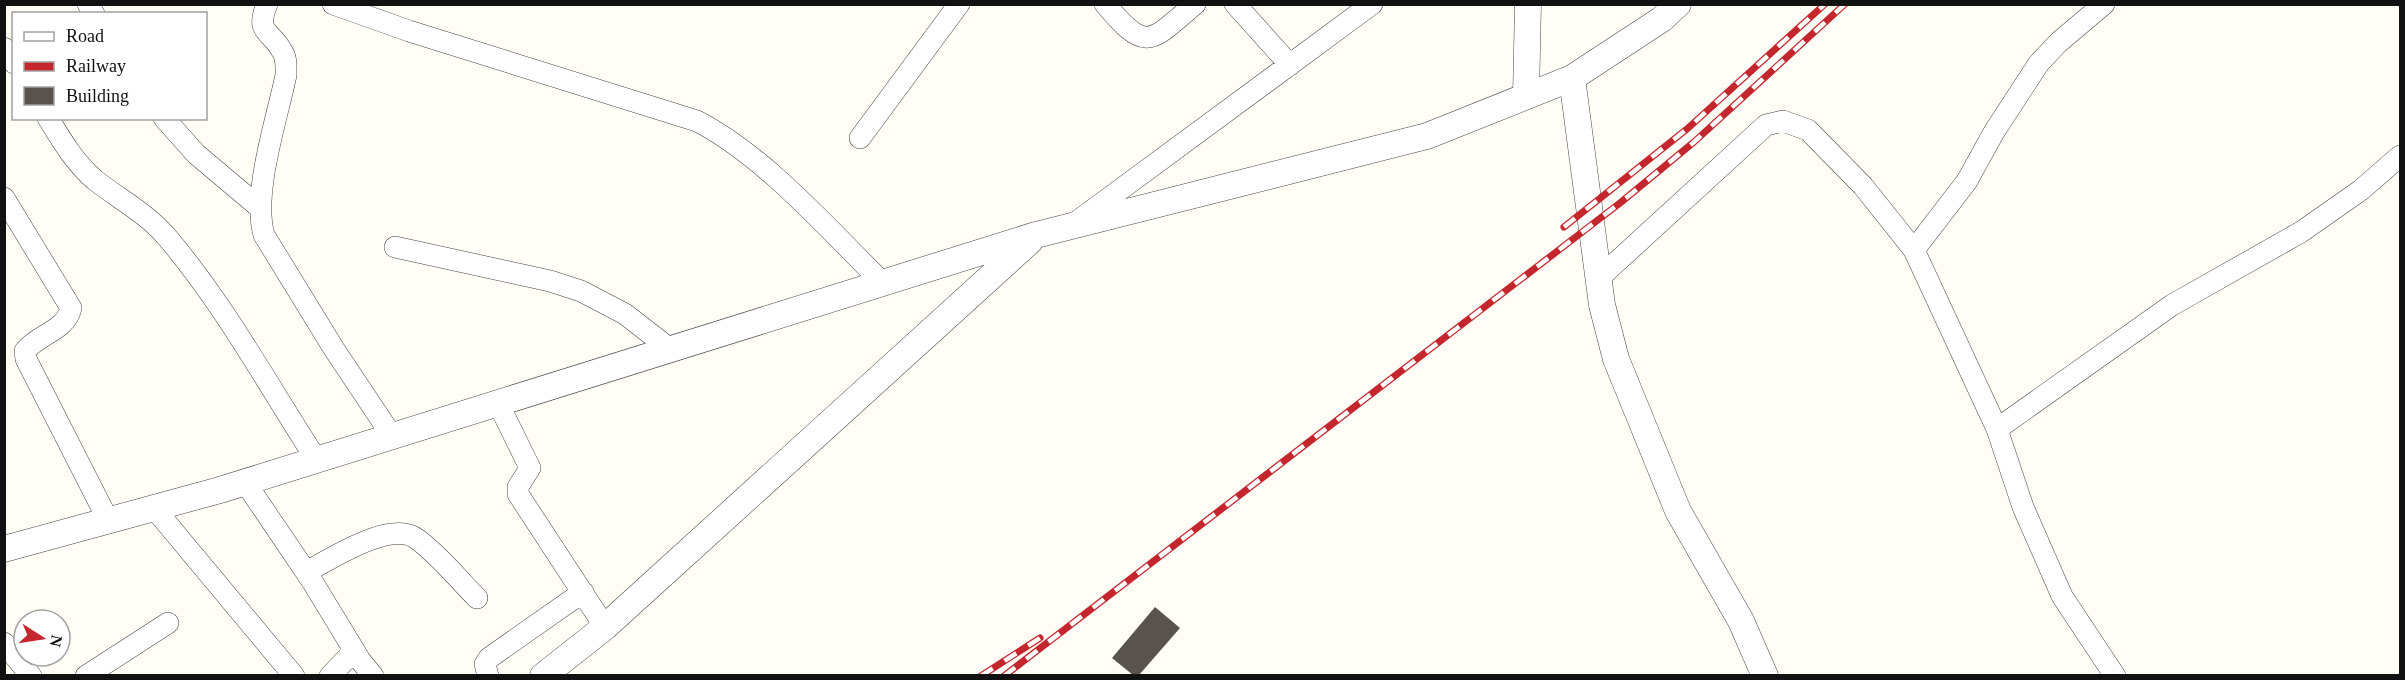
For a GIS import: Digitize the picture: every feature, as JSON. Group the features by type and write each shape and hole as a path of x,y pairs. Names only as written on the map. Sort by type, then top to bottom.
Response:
{"street":[{"path":"267,4 261,19 262,26 282,49 286,75 259,207 264,235 334,349 392,436"},
{"path":"333,4 409,32 697,121 732,142 795,196 884,283"},
{"path":"860,138 959,4"},
{"path":"1105,4 1128,32 1140,37 1150,37 1161,33 1195,4"},
{"path":"1235,4 1290,65"},
{"path":"1070,227 1372,4"},
{"path":"1526,96 1528,4"},
{"path":"4,549 245,482 1036,235 1427,136 1572,78 1662,19 1678,4"},
{"path":"1914,250 1967,181 1994,132 2040,63 2059,42 2104,4"},
{"path":"1572,78 1602,305 1616,359 1678,511 1742,621 1766,675"},
{"path":"49,120 78,163 95,179 151,219 168,238 225,316 316,459"},
{"path":"166,120 196,154 259,207"},
{"path":"1598,279 1772,122 1783,121 1808,130 1863,186 1914,250 1997,429 2023,507 2062,596 2115,675"},
{"path":"1997,429 2172,305 2301,232 2361,190 2400,156"},
{"path":"4,198 71,308 69,317 62,324 29,345 25,351 26,359 108,520"},
{"path":"543,675 605,627 1036,235"},
{"path":"395,247 550,281 581,291 625,314 670,349"},
{"path":"498,403 530,468 518,487 518,494 605,627"},
{"path":"245,482 306,572 354,651 373,675"},
{"path":"154,508 294,675"},
{"path":"306,572 368,540 398,533 417,538 477,598"},
{"path":"488,675 485,664 489,658 583,592"},
{"path":"86,675 168,623"},
{"path":"4,643 31,675"},
{"path":"330,675 354,651"}],"building":[{"path":"1155,607 1180,628 1139,675 1133,675 1112,658"}],"railway":[{"path":"1564,227 1687,129 1825,4"},
{"path":"1004,676 1620,203 1694,142 1845,4"},
{"path":"981,676 1040,638"}]}
